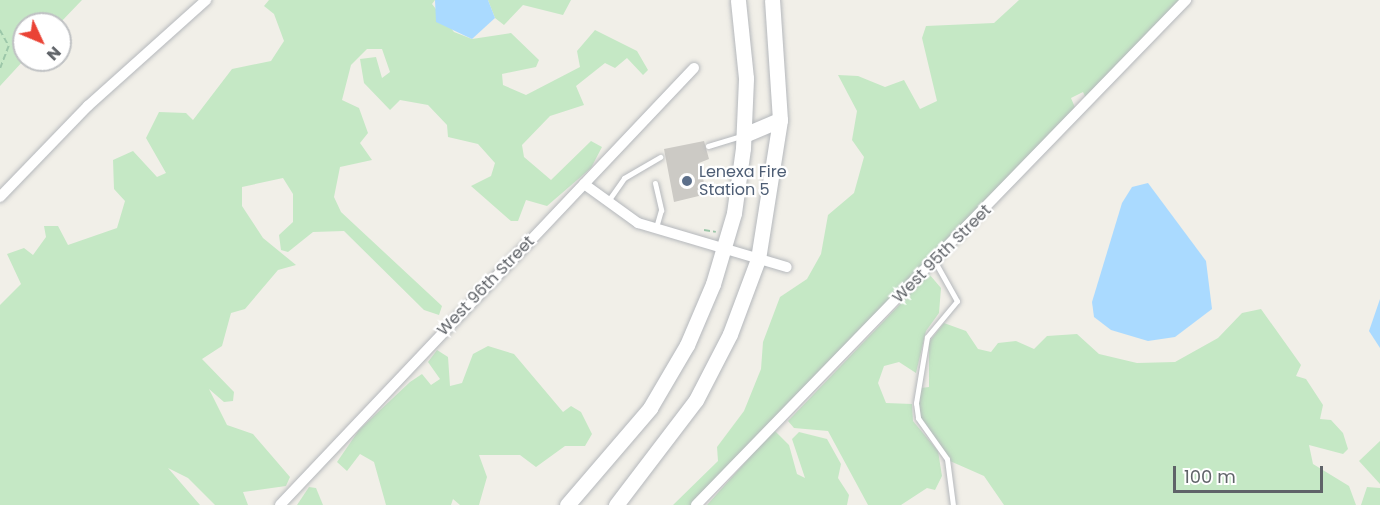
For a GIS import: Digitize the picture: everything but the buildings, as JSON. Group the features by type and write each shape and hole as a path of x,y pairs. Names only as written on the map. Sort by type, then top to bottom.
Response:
{"main road":[{"path":"567,505 631,434 668,379 700,317 724,249 744,135 746,78 738,0"},
{"path":"616,505 696,400 730,334 758,259 780,120 772,0"},
{"path":"744,135 780,120"}],"street":[{"path":"0,197 88,106 207,0"},
{"name":"West 95th Street","path":"696,505 1186,0"},
{"name":"West 96th Street","path":"280,505 694,68"},
{"path":"584,184 607,204 656,229 787,267"}],"lane":[{"path":"708,146 744,135"},
{"path":"607,204 624,178 660,157"},
{"path":"656,183 661,210 656,229"},
{"path":"934,260 957,301 927,337 916,404 918,418 946,459 953,505"}],"path":[{"path":"0,30 9,46 0,69"}],"green space":[{"path":"0,0 82,0 70,12 12,12 13,72 0,86"},
{"path":"269,0 435,0 432,4 454,32 472,39 511,33 539,60 536,67 502,74 503,85 526,95 580,67 577,51 595,30 637,51 648,70 643,75 627,58 615,68 605,63 576,86 584,105 550,116 522,145 524,157 551,180 591,141 602,147 591,168 547,206 526,200 518,221 511,221 471,186 491,176 495,163 478,144 448,137 447,125 428,105 400,100 390,110 364,83 360,59 376,57 382,78 390,72 382,49 367,49 351,65 342,100 359,108 368,133 360,143 372,160 340,167 334,197 341,212 442,306 439,315 424,310 344,231 313,232 288,252 281,250 279,235 293,222 293,194 283,178 242,187 242,206 263,238 296,265 278,270 245,309 231,313 222,346 202,359 234,392 233,401 224,402 209,389 227,425 253,434 290,477 286,486 243,492 248,505 215,505 188,478 168,468 200,505 0,505 0,305 21,284 7,254 24,248 33,255 46,237 44,226 58,226 68,245 117,228 125,201 114,189 113,160 133,151 157,177 166,173 146,138 159,112 186,113 193,120 232,69 271,61 284,41 274,14 264,6"},
{"path":"488,0 571,0 563,15 523,5 504,25 495,18"},
{"path":"1019,0 1184,0 1087,100 1083,92 1071,98 1076,110 694,505 673,505 718,461 717,447 744,411 761,369 763,342 780,297 807,279 821,254 828,215 854,193 864,157 852,140 857,111 838,75 858,76 885,87 904,80 920,109 937,101 922,38 926,26 994,23"},
{"path":"929,274 941,288 939,313 926,331 916,373 899,362 884,366 878,383 886,403 912,404 913,421 938,451 942,476 935,490 927,488 901,505 868,505 828,431 794,428 788,421"},
{"path":"1261,309 1301,365 1296,376 1306,379 1323,405 1320,419 1331,420 1343,433 1348,449 1343,454 1309,445 1313,464 1349,486 1356,505 1004,505 984,476 950,461 923,428 917,411 921,388 929,387 929,342 944,323 966,331 978,349 991,352 998,343 1016,341 1034,349 1047,336 1077,334 1099,354 1137,363 1175,362 1218,338 1242,313"},
{"path":"488,346 514,354 563,412 571,406 581,412 592,434 585,446 565,446 536,467 520,455 479,455 487,477 479,505 460,505 453,499 451,505 386,505 374,462 360,454 347,471 337,462 359,430 410,382 422,374 431,385 440,379 428,362 437,350 448,357 450,386 462,383 473,354"},
{"path":"774,430 789,445 797,474 805,478 792,439 799,432 827,439 841,464 838,478 849,495 847,505 707,505"},
{"path":"1380,441 1380,484 1359,461"},
{"path":"309,487 316,488 323,505 297,505"},
{"path":"1367,487 1380,488 1380,505 1361,505"}],"water":[{"path":"435,0 488,0 495,18 472,39 436,22"},
{"path":"1148,183 1206,261 1212,309 1175,337 1148,341 1111,330 1094,317 1092,302 1122,203 1132,187"},
{"path":"1380,299 1380,348 1369,331"}],"place":[{"name":"Lenexa Fire Station 5","path":"687,181"}]}
